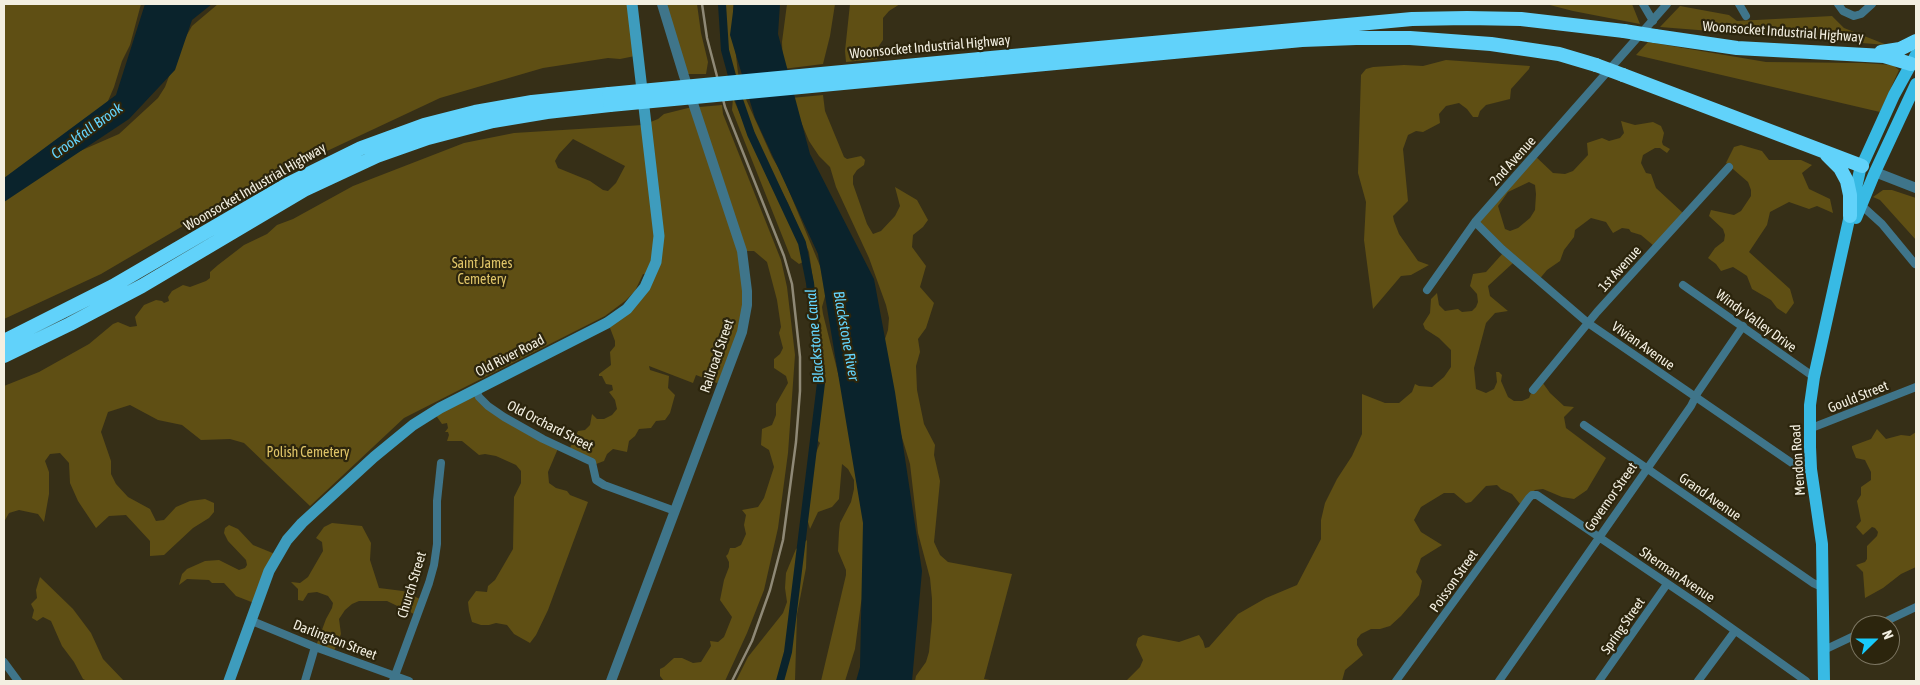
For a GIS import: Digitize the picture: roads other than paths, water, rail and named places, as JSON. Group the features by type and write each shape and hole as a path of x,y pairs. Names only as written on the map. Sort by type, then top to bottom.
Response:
{"highway":[{"name":"Woonsocket Industrial Highway","path":"4,341 113,286 288,184 361,148 424,125 482,110 532,102 609,100 980,65 1412,20 1467,18 1521,19 1624,31 1737,48 1858,54 1914,62"},
{"name":"Woonsocket Industrial Highway","path":"980,65 1356,38 1419,38 1491,44 1559,54 1596,65 1862,166"},
{"path":"1858,54 1900,49 1916,41"},
{"name":"Woonsocket Industrial Highway","path":"4,356 134,290 304,190 378,156 428,138 486,123 609,100"},
{"path":"1811,147 1833,160 1842,172 1849,190 1850,216"}],"main road":[{"name":"Old River Road","path":"229,681 269,572 278,554 302,523 374,457 413,425 440,408 619,315 633,304 650,277 656,262 658,220 632,4"},
{"name":"Mendon Road","path":"1824,681 1822,544 1811,469 1809,429 1814,377 1833,286 1862,166 1914,62"},
{"name":"Mendon Road","path":"1845,240 1916,84"},
{"path":"1862,166 1875,172"}],"street":[{"name":"Railroad Street","path":"611,681 742,332 746,312 747,291 742,251 696,115 662,4"},
{"path":"1643,4 1652,21"},
{"name":"2nd Avenue","path":"1426,290 1475,222 1667,4"},
{"path":"1739,4 1746,16"},
{"path":"1838,4 1843,11 1850,15 1861,14 1872,4"},
{"name":"1st Avenue","path":"1533,390 1588,323 1729,167"},
{"path":"1875,172 1916,188"},
{"path":"1861,205 1882,224 1915,264"},
{"name":"Vivian Avenue","path":"1475,222 1502,249 1588,323 1802,470 1811,469"},
{"name":"Windy Valley Drive","path":"1683,285 1814,377"},
{"name":"Governor Street","path":"1499,681 1691,406 1743,326"},
{"name":"Gould Street","path":"1809,429 1916,387"},
{"name":"Old Orchard Street","path":"476,390 479,398 504,418 592,462 596,472 596,480 675,510"},
{"name":"Grand Avenue","path":"1584,425 1805,578 1822,587"},
{"name":"Church Street","path":"394,678 434,565 437,544 437,501 441,463"},
{"name":"Sherman Avenue","path":"1532,495 1542,498 1599,536 1735,631 1801,680"},
{"name":"Poisson Street","path":"1396,681 1532,495"},
{"name":"Spring Street","path":"1599,681 1667,584"},
{"path":"1899,615 1916,607"},
{"name":"Darlington Street","path":"252,621 394,678 409,681"},
{"path":"1698,681 1735,631"},
{"path":"1824,650 1850,638"},
{"path":"304,681 315,647"},
{"path":"4,662 18,681"}],"water":[{"name":"Crookfall Brook","path":"145,4 212,4 192,20 175,70 129,119 4,202 4,178 116,95"},
{"name":"Blackstone River","path":"734,4 780,4 778,34 810,154 874,279 895,392 922,571 912,681 856,681 860,667 863,523 818,254 755,118 730,35"}],"waterway":[{"name":"Blackstone Canal","path":"722,4 725,50 737,94 751,134 802,243 810,283 821,383 788,652 780,681"}],"railway":[{"path":"702,4 707,38 725,107 784,256 792,284 800,357 800,391 796,442 783,540 770,590 752,641 732,681"}],"park label":[{"name":"Saint James Cemetery","path":"482,272"},
{"name":"Polish Cemetery","path":"308,453"}]}
